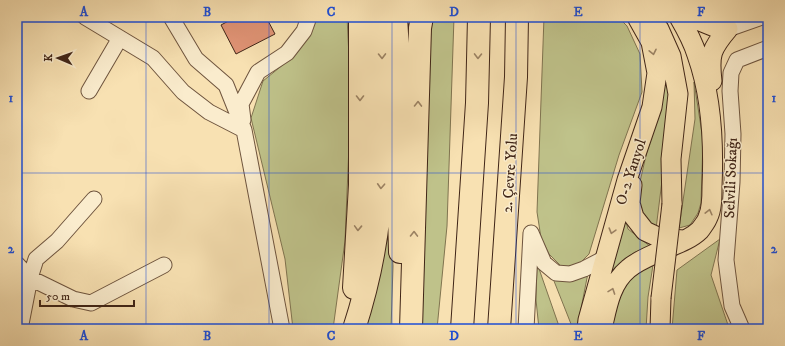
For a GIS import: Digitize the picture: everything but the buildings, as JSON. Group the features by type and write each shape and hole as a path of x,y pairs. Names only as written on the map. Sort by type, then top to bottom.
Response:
{"highway":[{"path":"349,329 357,248 360,185 360,17"},
{"path":"354,329 359,314 372,257 379,212 381,172 381,17"},
{"path":"396,17 398,51 398,203 404,329"},
{"path":"398,51 402,17"},
{"path":"411,329 418,65 422,17"},
{"path":"462,329 477,103 479,17"},
{"name":"2. Çevre Yolu","path":"499,329 516,77 517,17"},
{"path":"510,329 516,77"},
{"path":"451,329 477,103"}],"main road":[{"name":"O-2 Yanyol","path":"587,329 588,320 626,180 652,107 657,73 651,42 638,17"},
{"path":"649,17 659,29 671,56 678,94 671,159 672,204"},
{"path":"660,329 661,298 672,204 683,161 689,100 685,57 664,17"},
{"path":"679,17 686,28 697,55 707,93 712,126"},
{"path":"690,17 717,28 728,29"},
{"path":"602,329 608,302 615,284 628,269 644,259 684,240 699,230 708,217 713,173 713,94 710,67 711,56 716,43 728,29"},
{"path":"634,159 630,203 634,217 645,231 660,238 684,240"}],"street":[{"path":"86,17 153,58 183,92 210,112 244,130"},
{"path":"171,17 196,59 226,85 244,130"},
{"path":"282,329 244,130 241,104 258,72 287,53 304,31 309,17"},
{"path":"728,29 762,17"},
{"path":"89,91 120,38"},
{"name":"Selvili Sokağı","path":"742,329 732,306 726,260 732,182 733,134 730,91 731,73 737,60 768,48"},
{"path":"20,329 30,278 36,259 58,241 94,199"},
{"path":"526,329 531,233 544,263 556,272 570,274 584,269 605,258"},
{"path":"17,264 30,278 73,299 91,303 164,265"}],"green space":[{"path":"316,17 347,17 351,97 345,241 333,329 293,329 285,259 251,118 263,81 290,59 314,26"},
{"path":"428,17 454,17 447,226 437,329 417,329"},
{"path":"544,17 618,17 627,26 640,54 642,92 619,155 589,254 577,266 563,268 549,254 541,238 537,212"},
{"path":"665,72 672,100 656,229 645,221 637,195"},
{"path":"694,82 703,140 701,203 698,213 690,225 679,228 695,119"},
{"path":"389,196 393,266 391,329 360,329"},
{"path":"623,211 628,229 651,247 635,252 619,264 605,279"},
{"path":"720,239 711,275 728,325 731,329 672,329 677,270"},
{"path":"537,263 560,329 539,329 536,300"},
{"path":"653,265 648,297 646,329 608,329 611,311 629,276"},
{"path":"588,273 577,329 573,329 552,276"}]}
